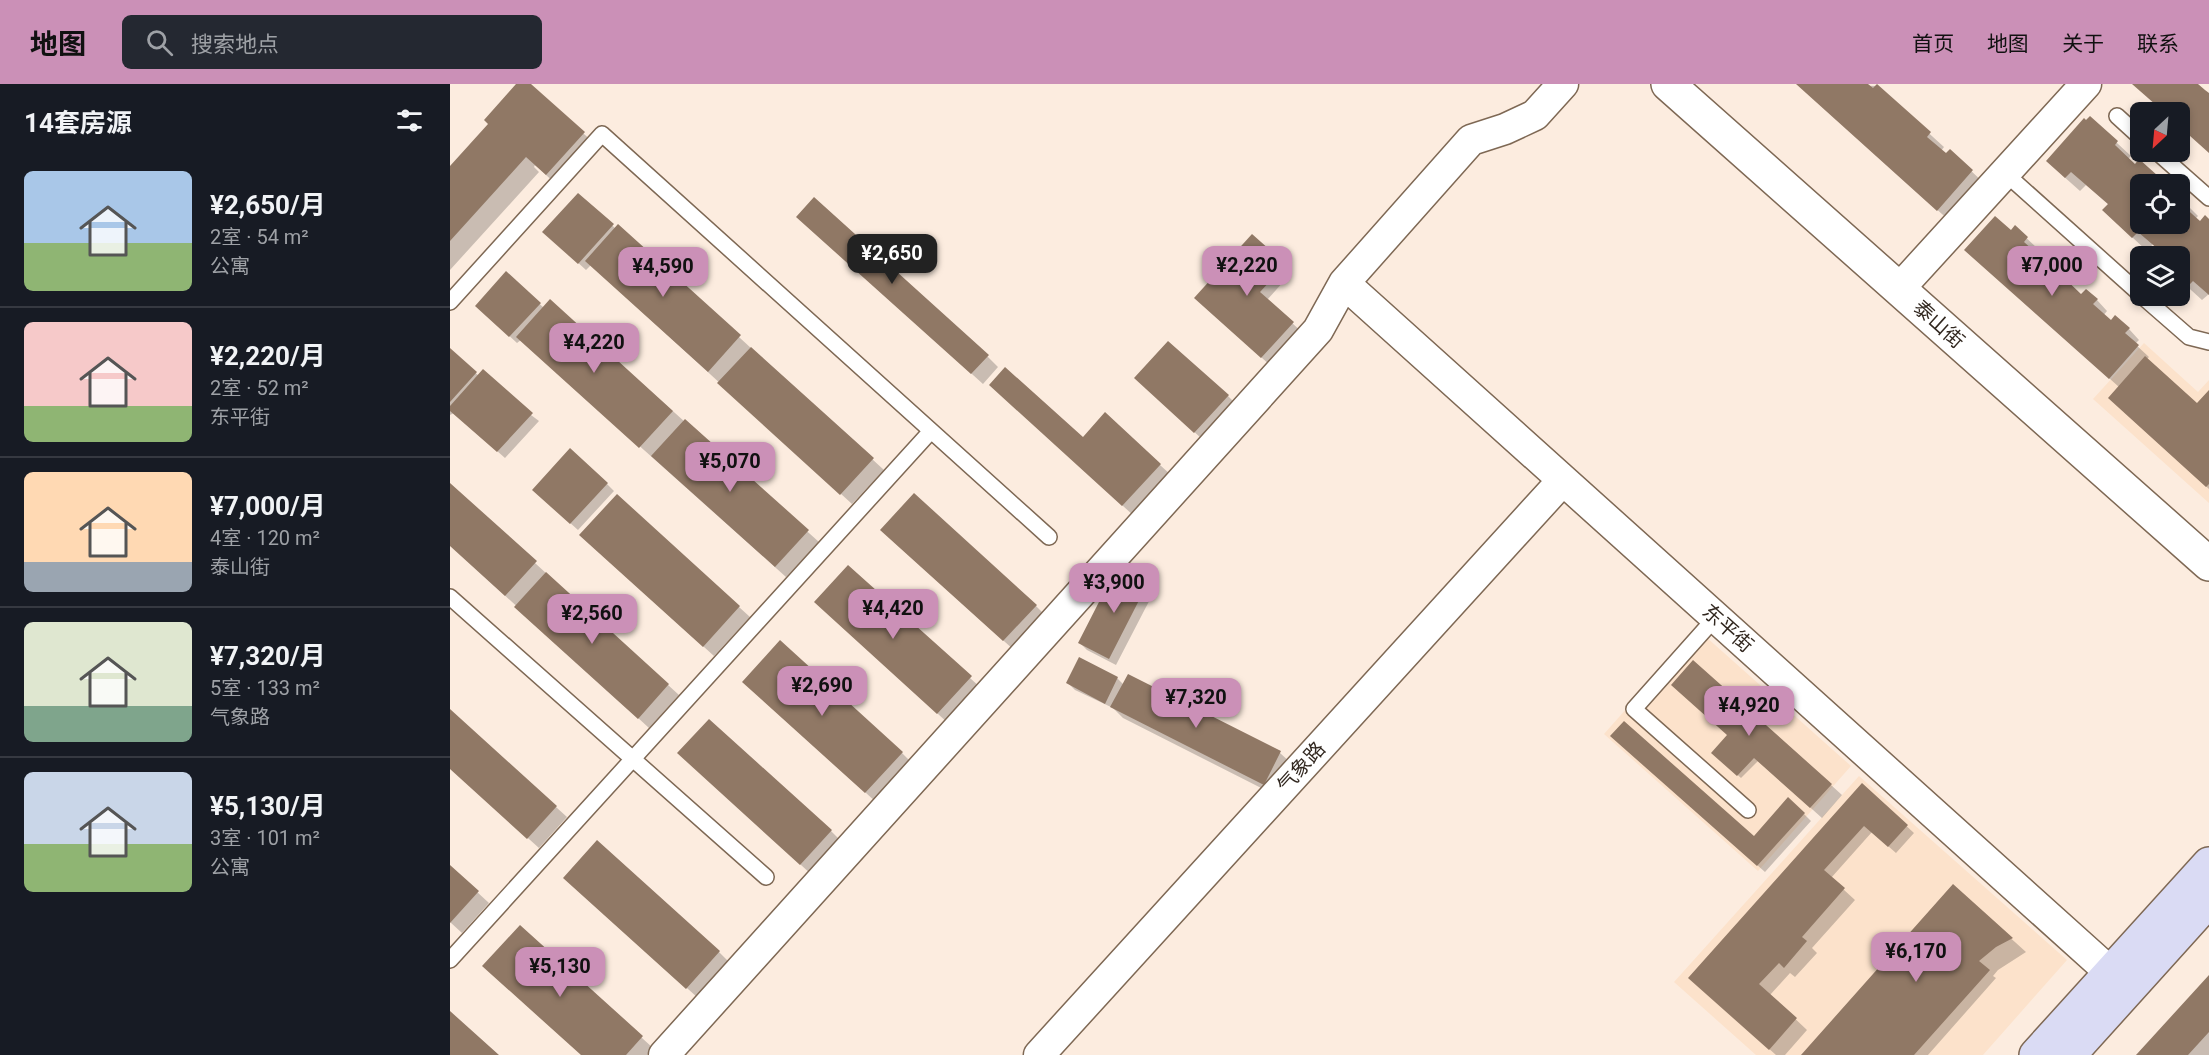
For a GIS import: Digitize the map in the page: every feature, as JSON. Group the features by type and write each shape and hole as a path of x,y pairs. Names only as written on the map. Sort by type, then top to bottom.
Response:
{"main road":[{"path":"2036,1055 2209,864"},
{"path":"2069,1055 2209,900"}],"street":[{"path":"664,1055 1318,330 1344,283 1471,140 1505,129 1535,115 1563,84"},
{"name":"泰山街","path":"1668,84 2209,564"},
{"path":"1899,289 2086,84"},
{"name":"东平街","path":"1344,283 2111,973"},
{"name":"气象路","path":"1039,1055 1563,480"}],"lane":[{"path":"2117,116 2130,128"},
{"path":"450,302 602,134 1049,537"},
{"path":"2168,162 2209,198"},
{"path":"2005,173 2130,285"},
{"path":"2153,306 2189,338 2209,342"},
{"path":"450,960 931,431"},
{"path":"450,597 765,877"},
{"path":"1716,617 1634,709 1748,810"}],"shaded area":[{"path":"2144,343 2198,392 2209,380 2209,503 2093,399"},
{"path":"1697,629 1851,766 1758,871 1604,734"},
{"path":"1859,776 2067,960 1983,1055 1756,1055 1674,982"}],"building":[{"path":"516,84 531,84 585,132 546,175 526,157 450,241 450,166 488,124 484,120"},
{"path":"1796,84 1868,84 1873,88 1877,84 1931,132 1927,137 1946,153 1950,149 1973,170 1937,211"},
{"path":"2132,84 2198,84 2209,93 2209,153 2190,136 2190,102 2153,102"},
{"path":"2090,116 2118,141 2115,145 2130,159 2130,162 2135,164 2142,162 2156,174 2130,174 2130,234 2136,234 2132,238 2102,210 2108,204 2071,172 2065,178 2046,161 2084,118 2086,120"},
{"path":"578,193 614,224 578,264 542,232"},
{"path":"814,197 989,355 971,374 796,217"},
{"path":"2190,212 2200,221 2205,215 2209,219 2209,295 2193,281 2190,284 2190,246 2154,246 2140,234 2190,234"},
{"path":"1995,216 2011,230 2015,225 2028,237 2024,242 2046,262 2050,257 2063,268 2059,273 2081,294 2086,289 2098,299 2093,304 2111,320 2115,315 2130,328 2125,333 2139,345 2109,379 1964,250"},
{"path":"618,224 741,335 708,372 585,261"},
{"path":"1252,234 1286,264 1260,292 1294,322 1261,358 1194,298"},
{"path":"506,271 541,303 509,337 475,306"},
{"path":"550,299 673,411 639,448 516,337"},
{"path":"1168,341 1229,395 1194,433 1134,378"},
{"path":"751,347 874,458 840,495 717,383"},
{"path":"450,348 477,372 450,402"},
{"path":"2145,356 2197,403 2209,390 2209,484 2206,487 2108,398"},
{"path":"1005,367 1083,437 1105,412 1161,464 1122,506 989,385"},
{"path":"483,369 533,413 497,452 450,411 450,406"},
{"path":"685,419 809,530 775,567 651,456"},
{"path":"570,448 608,483 570,524 532,490"},
{"path":"450,483 537,561 505,596 450,546"},
{"path":"914,493 1037,605 1003,641 880,530"},
{"path":"617,494 740,606 703,647 579,535"},
{"path":"848,565 972,676 937,714 814,602"},
{"path":"1141,567 1153,573 1109,659 1078,643 1099,602"},
{"path":"546,572 669,684 638,719 514,607"},
{"path":"780,640 903,752 865,793 742,682"},
{"path":"1079,657 1118,677 1105,704 1066,683"},
{"path":"1693,660 1832,784 1810,808 1754,758 1737,776 1711,753 1727,735 1671,685"},
{"path":"1128,674 1281,751 1264,785 1110,707"},
{"path":"450,709 557,806 527,839 450,769"},
{"path":"709,719 832,830 800,865 677,753"},
{"path":"1624,721 1754,836 1788,797 1805,813 1757,866 1610,736"},
{"path":"1862,783 1908,825 1888,847 1864,826 1824,870 1845,888 1802,937 1807,941 1784,968 1779,963 1759,984 1797,1018 1769,1050 1688,978"},
{"path":"597,840 720,951 686,989 563,878"},
{"path":"450,865 479,891 450,923"},
{"path":"1953,884 2013,938 1996,947 1979,961 1990,970 1914,1055 1801,1055"},
{"path":"520,925 643,1036 626,1055 581,1055 482,966"},
{"path":"2209,975 2209,1032 2188,1055 2136,1055"},
{"path":"450,1011 499,1055 450,1055"}]}
